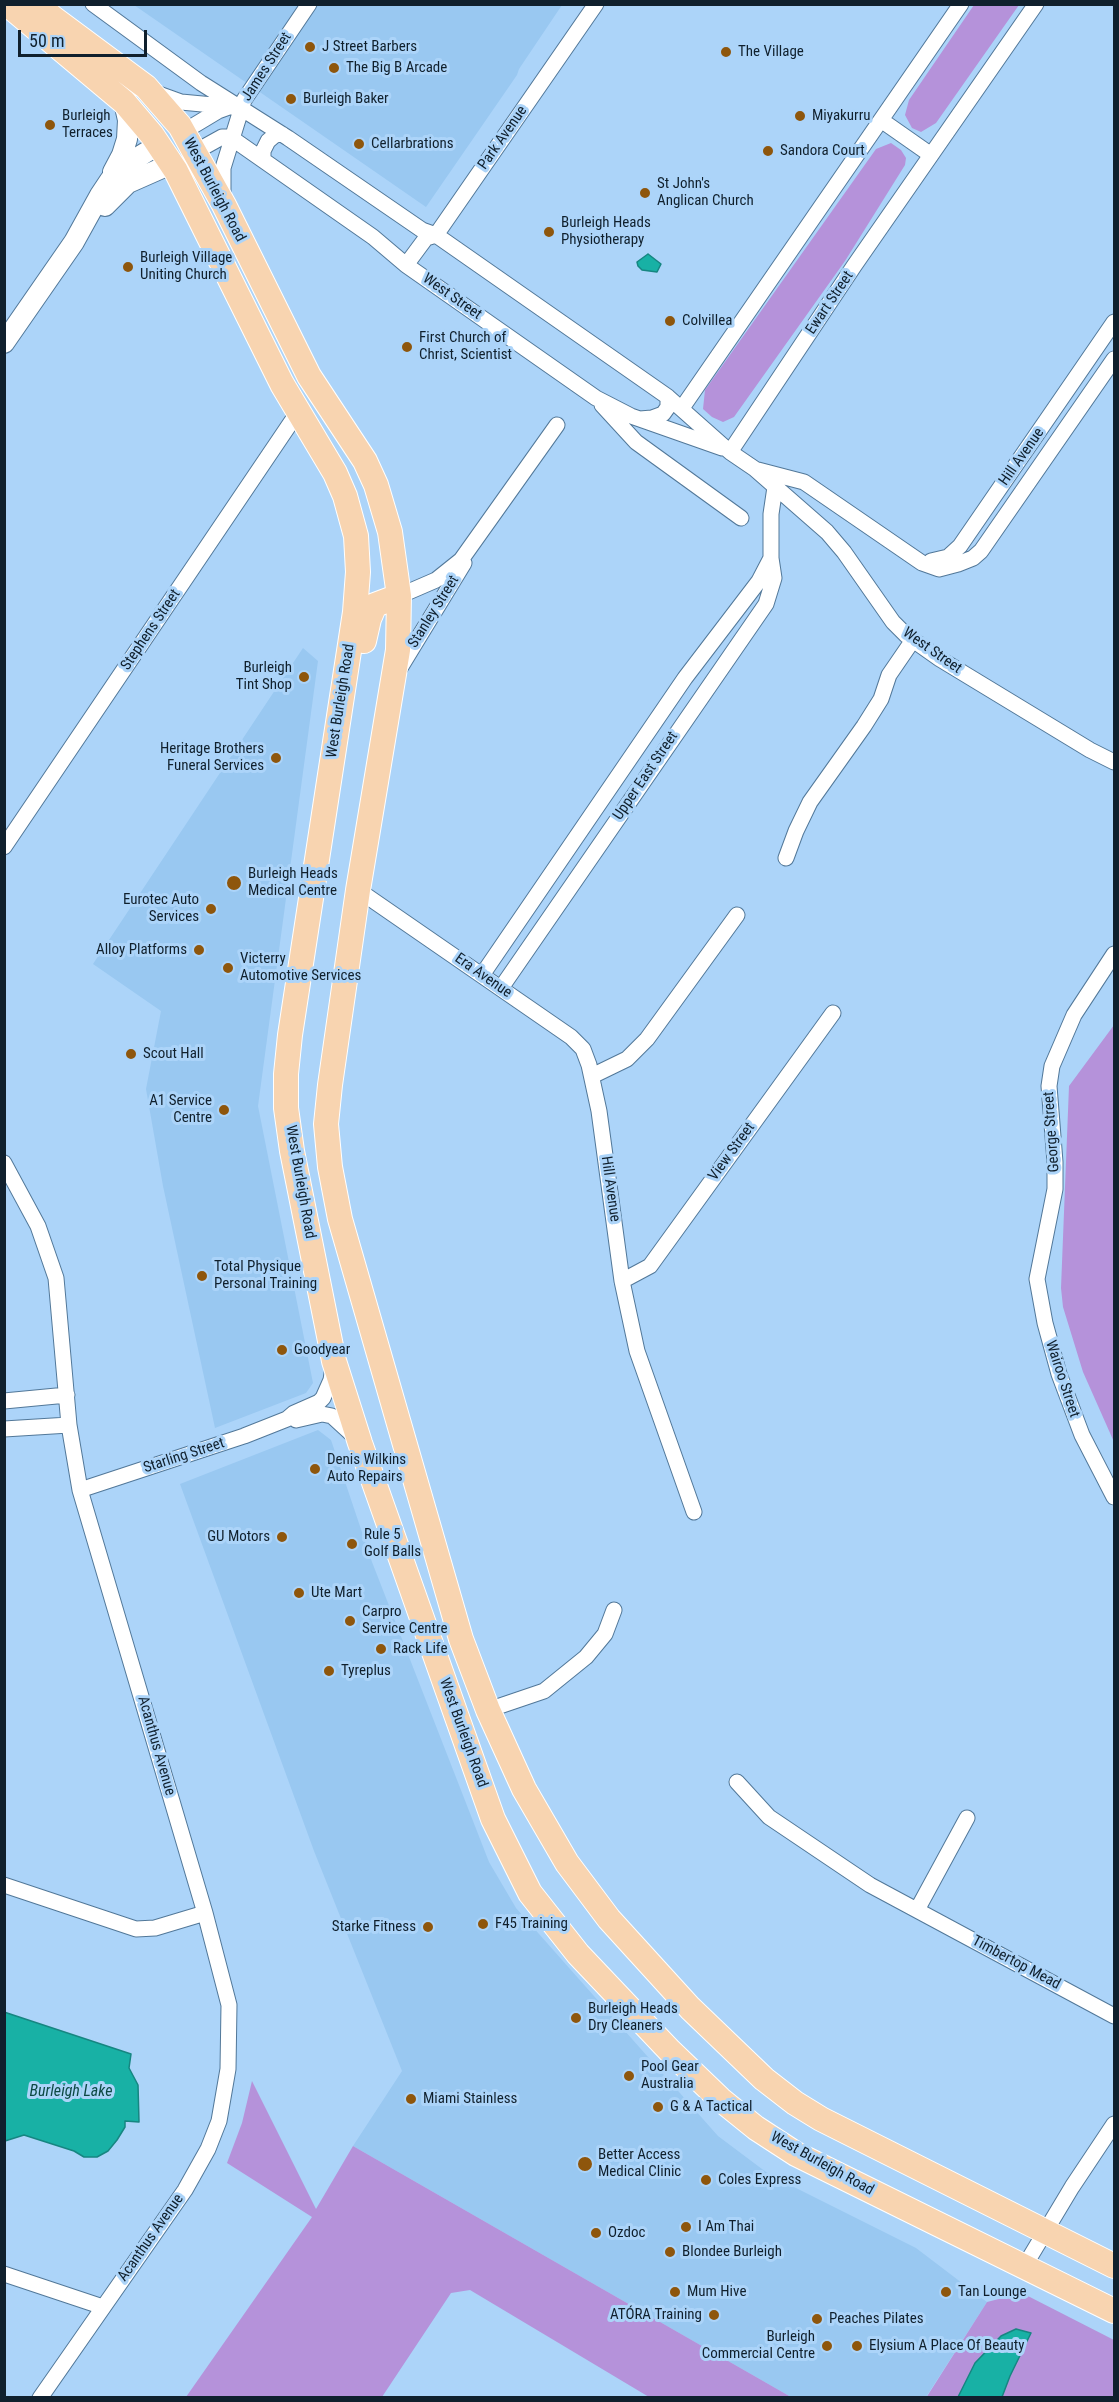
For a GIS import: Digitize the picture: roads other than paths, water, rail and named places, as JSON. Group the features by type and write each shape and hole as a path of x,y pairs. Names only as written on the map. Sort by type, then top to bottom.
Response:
{"main road":[{"name":"West Burleigh Road","path":"7,4 124,102 165,154 188,192 272,365 340,484 356,536 358,572 355,612 290,1035 286,1096 292,1151 334,1361 360,1443 493,1819 530,1893 578,1954 670,2051 720,2099 756,2128 796,2154 1114,2311"},
{"name":"West Burleigh Road","path":"38,4 53,18 147,89 173,117 224,205 309,376 352,439 376,485 390,532 399,596 399,633 395,677 358,890 327,1114 334,1194 383,1375 461,1639 488,1710 524,1789 567,1863 609,1919 724,2043 795,2103 1114,2266"},
{"path":"165,154 189,142"},
{"path":"326,797 349,737 357,677 371,611 379,602 399,596"}],"street":[{"name":"West Street","path":"93,4 201,83 282,134 426,232 436,235 668,397 730,452 755,469 831,537 893,622 913,640 940,659 1089,750 1114,762"},
{"name":"James Street","path":"189,142 219,111 237,107 309,4"},
{"name":"Park Avenue","path":"406,265 426,238 436,235 596,4"},
{"path":"684,435 682,408 961,4"},
{"name":"Ewart Street","path":"730,452 854,266 1036,4"},
{"name":"West Street","path":"147,89 178,101 237,107"},
{"path":"74,243 126,145 129,126 124,102"},
{"path":"224,205 222,174 232,138 237,107"},
{"path":"882,120 931,156"},
{"path":"263,160 264,149 268,141 275,135 282,134"},
{"path":"189,142 222,137 232,138"},
{"name":"West Street","path":"232,138 373,237 406,265 596,398 639,419 730,452"},
{"path":"100,195 120,170 165,154"},
{"path":"4,343 74,243 120,189 165,154"},
{"name":"Hill Avenue","path":"911,556 928,561 941,560 957,549 1114,322"},
{"name":"Hill Avenue","path":"755,469 804,482 926,565 939,569 963,562 979,553 1114,359"},
{"path":"639,419 663,414 668,407 668,397"},
{"path":"596,398 636,442 741,518"},
{"name":"Stephens Street","path":"4,848 298,412"},
{"name":"Stanley Street","path":"399,596 436,580 455,566 472,547 557,425"},
{"name":"Upper East Street","path":"501,988 700,696 756,620 770,595 774,582 771,558 771,514 775,487"},
{"name":"Stanley Street","path":"395,677 456,578 472,547"},
{"name":"Upper East Street","path":"482,975 685,678 759,581 771,558"},
{"path":"786,858 805,811 864,726 880,699 889,675 913,640"},
{"name":"Era Avenue","path":"358,890 577,1041 585,1054 592,1076"},
{"path":"592,1076 627,1059 647,1039 737,915"},
{"name":"George Street","path":"1041,1253 1055,1189 1049,1086 1052,1066 1074,1015 1114,954"},
{"name":"View Street","path":"622,1281 650,1266 833,1013"},
{"name":"Hill Avenue","path":"592,1076 603,1132 622,1281 637,1351 694,1512"},
{"name":"Acanthus Avenue","path":"4,1163 38,1226 56,1278 69,1425 80,1490 205,1913 229,2005 228,2069 219,2121 202,2163 40,2397"},
{"name":"Wairoo Street","path":"1041,1253 1037,1280 1038,1293 1059,1374 1082,1435 1114,1497"},
{"name":"Starling Street","path":"80,1490 244,1436 287,1419 323,1398 331,1380 334,1361"},
{"path":"4,1401 67,1395"},
{"name":"Starling Street","path":"287,1419 298,1420 322,1414 332,1416 360,1443"},
{"path":"4,1429 69,1425"},
{"path":"488,1710 544,1690 561,1677 586,1657 605,1634 614,1610"},
{"name":"Timbertop Mead","path":"737,1782 769,1817 870,1885 1114,2016"},
{"path":"917,1910 966,1818"},
{"path":"4,1885 136,1929 155,1928 205,1913"},
{"path":"1024,2267 1114,2124"},
{"path":"4,2274 103,2307"}],"water":[{"path":"648,254 661,264 657,272 642,270 638,266 637,262"},
{"name":"Burleigh Lake","path":"4,2012 131,2054 129,2068 138,2085 139,2122 125,2121 125,2127 117,2140 108,2151 97,2157 84,2157 74,2151 24,2135 5,2141"},
{"path":"1016,2329 1031,2333 1002,2397 958,2397 975,2363 1001,2336"}],"place":[{"name":"J Street Barbers","path":"310,47"},
{"name":"The Village","path":"726,52"},
{"name":"The Big B Arcade","path":"334,68"},
{"name":"Burleigh Baker","path":"291,99"},
{"name":"Miyakurru","path":"800,116"},
{"name":"Burleigh Terraces","path":"50,125"},
{"name":"Cellarbrations","path":"359,144"},
{"name":"Sandora Court","path":"768,151"},
{"name":"St John's Anglican Church","path":"645,193"},
{"name":"Burleigh Heads Physiotherapy","path":"549,232"},
{"name":"Burleigh Village Uniting Church","path":"128,267"},
{"name":"Colvillea","path":"670,321"},
{"name":"First Church of Christ, Scientist","path":"407,347"},
{"name":"Burleigh Tint Shop","path":"304,677"},
{"name":"Heritage Brothers Funeral Services","path":"276,758"},
{"name":"Burleigh Heads Medical Centre","path":"234,883"},
{"name":"Eurotec Auto Services","path":"211,909"},
{"name":"Alloy Platforms","path":"199,950"},
{"name":"Victerry Automotive Services","path":"228,968"},
{"name":"Scout Hall","path":"131,1054"},
{"name":"A1 Service Centre","path":"224,1110"},
{"name":"Total Physique Personal Training","path":"202,1276"},
{"name":"Goodyear","path":"282,1350"},
{"name":"Denis Wilkins Auto Repairs","path":"315,1469"},
{"name":"GU Motors","path":"282,1537"},
{"name":"Rule 5 Golf Balls","path":"352,1544"},
{"name":"Ute Mart","path":"299,1593"},
{"name":"Carpro Service Centre","path":"350,1621"},
{"name":"Rack Life","path":"381,1649"},
{"name":"Tyreplus","path":"329,1671"},
{"name":"F45 Training","path":"483,1924"},
{"name":"Starke Fitness","path":"428,1927"},
{"name":"Burleigh Heads Dry Cleaners","path":"576,2018"},
{"name":"Pool Gear Australia","path":"629,2076"},
{"name":"Miami Stainless","path":"411,2099"},
{"name":"G & A Tactical","path":"658,2107"},
{"name":"Better Access Medical Clinic","path":"585,2164"},
{"name":"Coles Express","path":"706,2180"},
{"name":"I Am Thai","path":"686,2227"},
{"name":"Ozdoc","path":"596,2233"},
{"name":"Blondee Burleigh","path":"670,2252"},
{"name":"Mum Hive","path":"675,2292"},
{"name":"Tan Lounge","path":"946,2292"},
{"name":"ATÓRA Training","path":"714,2315"},
{"name":"Peaches Pilates","path":"817,2319"},
{"name":"Burleigh Commercial Centre","path":"827,2346"},
{"name":"Elysium A Place Of Beauty","path":"857,2346"}]}
